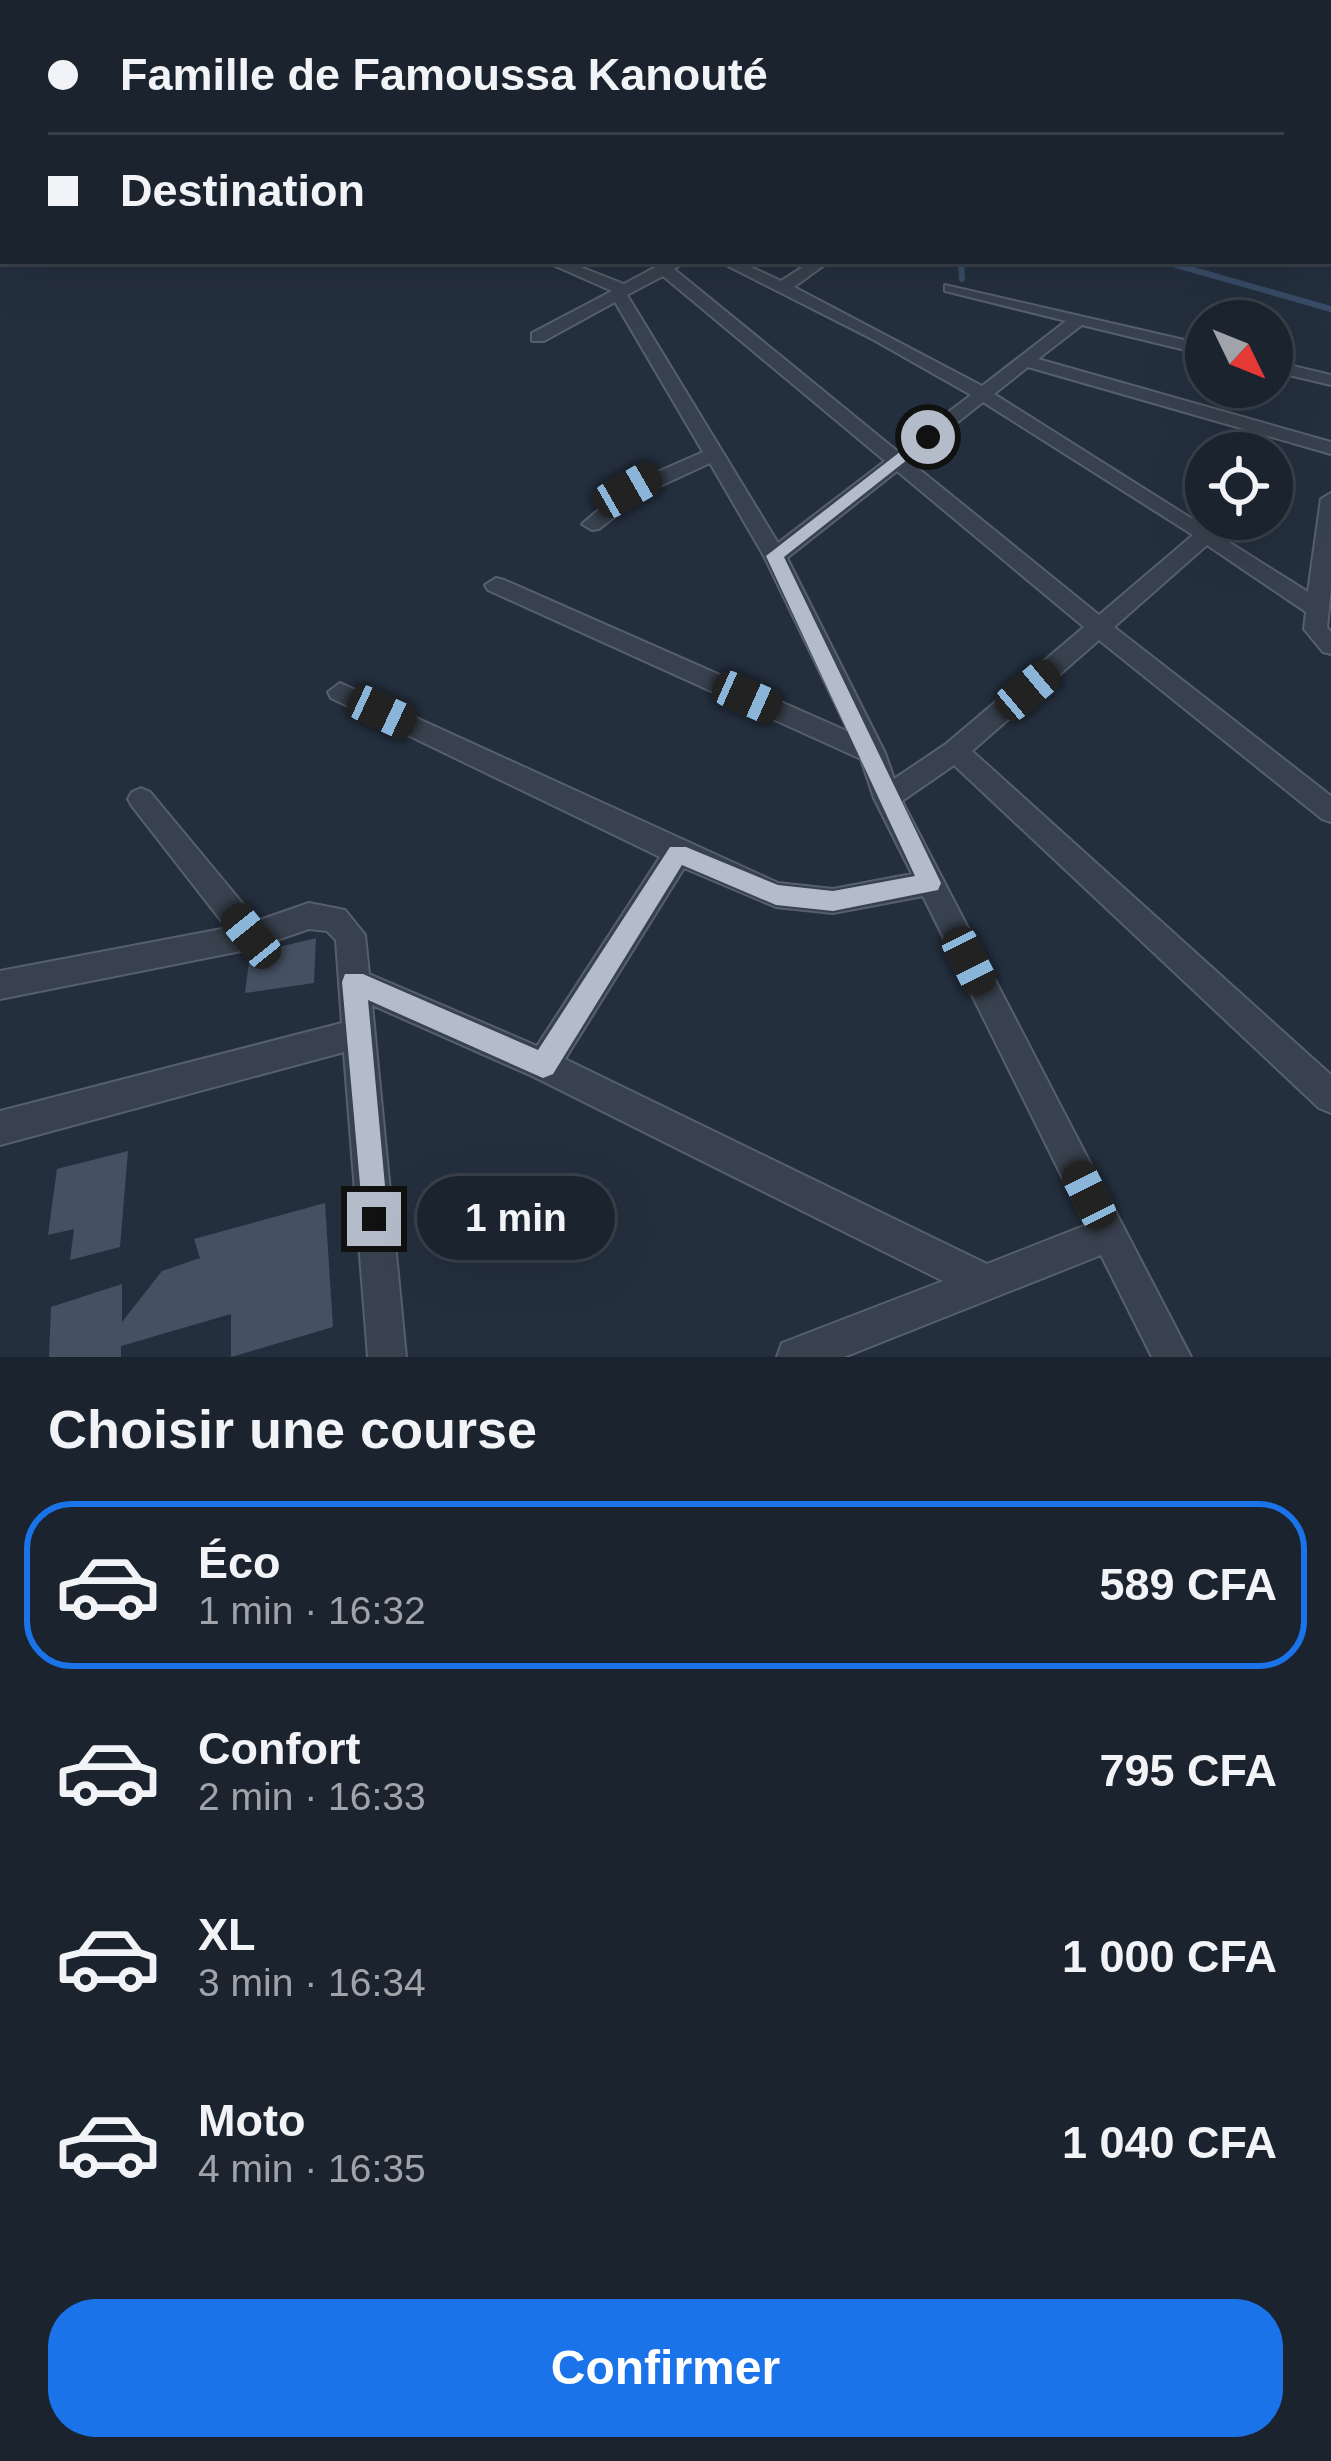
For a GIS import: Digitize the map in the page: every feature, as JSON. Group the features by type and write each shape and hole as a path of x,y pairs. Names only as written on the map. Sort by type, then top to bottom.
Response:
{"street":[{"path":"559,264 621,292 775,556 872,753 886,798 1172,1357"},
{"path":"733,264 986,393 1185,521"},
{"path":"784,286 817,264"},
{"path":"538,337 671,265 1100,628 1331,811"},
{"path":"951,288 1185,345"},
{"path":"775,556 1079,319"},
{"path":"1028,362 1331,448"},
{"path":"1293,371 1331,380"},
{"path":"592,524 628,490 716,454"},
{"path":"1330,515 1316,629 1331,646"},
{"path":"886,798 955,751 1200,540"},
{"path":"1214,540 1318,609"},
{"path":"496,585 872,753"},
{"path":"340,692 776,895 833,901 929,883"},
{"path":"955,751 1331,1097"},
{"path":"141,799 251,936"},
{"path":"543,1065 678,853"},
{"path":"0,985 251,936 309,916 335,919 350,934 387,1357"},
{"path":"354,982 543,1065 985,1282"},
{"path":"0,1128 356,1034"},
{"path":"796,1357 1109,1234"}],"building":[{"path":"316,938 314,983 245,993 250,954"},
{"path":"128,1151 120,1247 70,1260 74,1229 48,1235 57,1169"},
{"path":"325,1203 333,1327 231,1357 231,1314 121,1346 121,1357 49,1357 51,1307 122,1284 122,1322 162,1271 200,1258 194,1239"}],"waterway":[{"path":"961,264 962,279"},
{"path":"1173,264 1180,266"},
{"path":"1173,264 1331,309"}],"route":[{"path":"374,1219 354,982 543,1065 678,853 776,895 833,901 929,883 886,798 872,753 775,556 928,437"}]}
